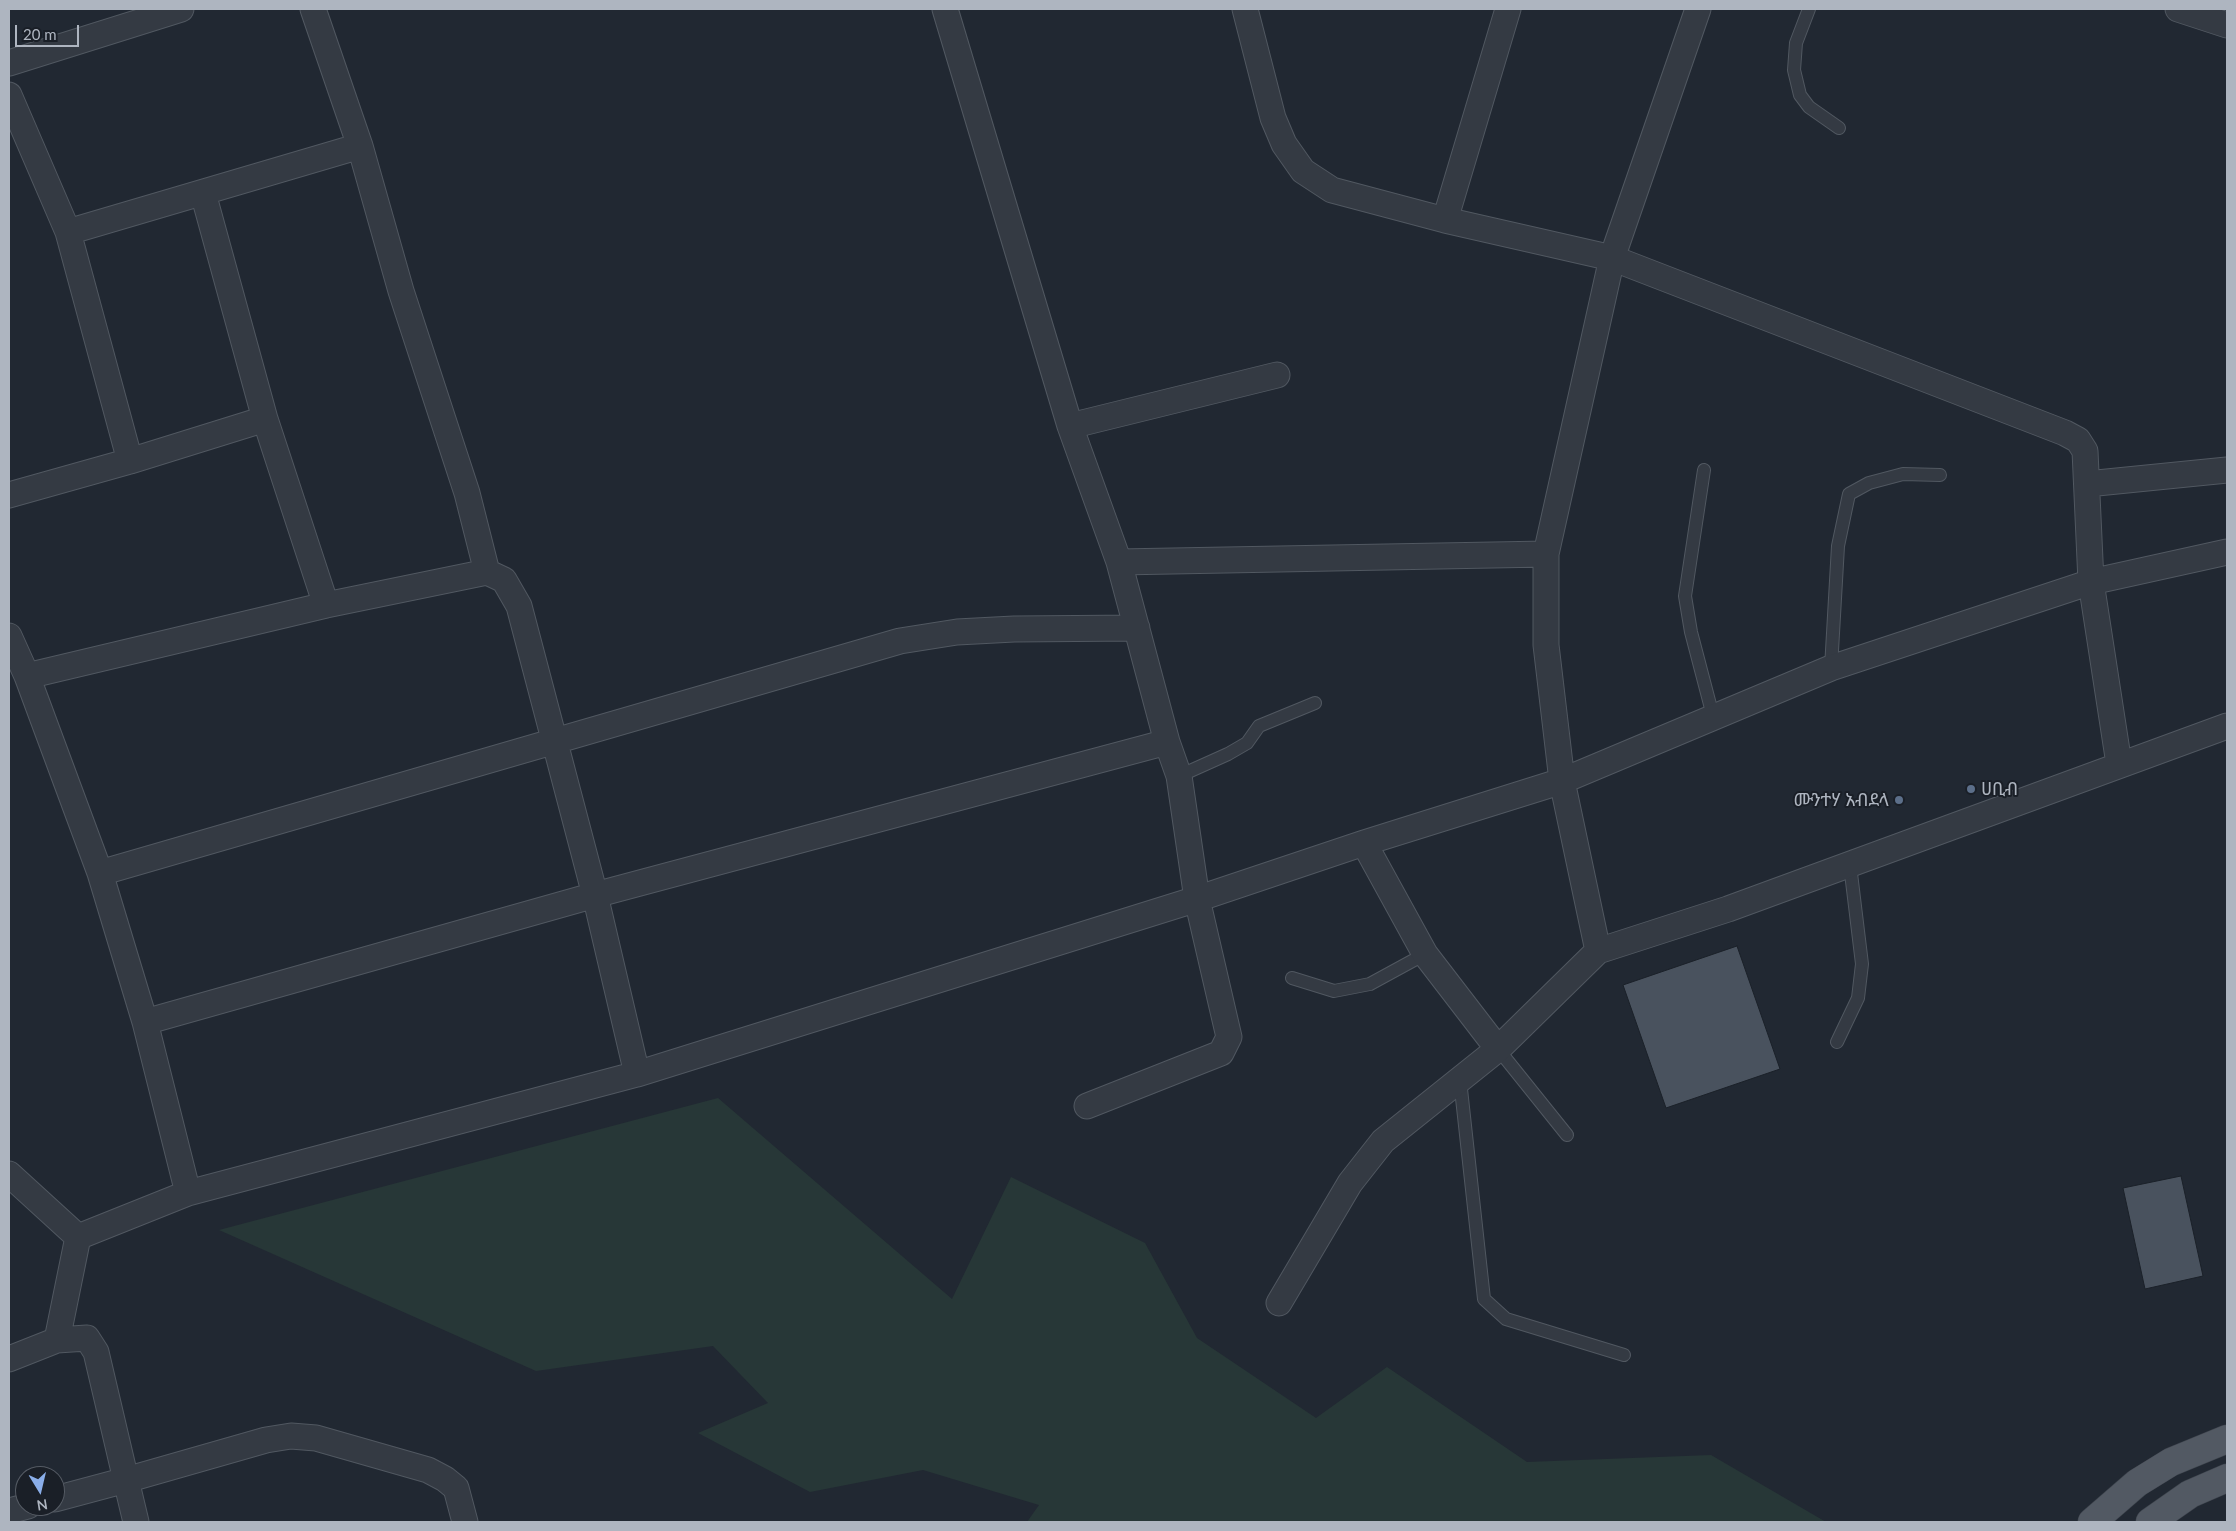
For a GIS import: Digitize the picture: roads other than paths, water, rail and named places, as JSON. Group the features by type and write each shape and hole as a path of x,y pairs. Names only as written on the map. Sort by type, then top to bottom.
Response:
{"main road":[{"path":"2092,1522 2137,1483 2171,1462 2227,1439"},
{"path":"2171,1462 2190,1494"},
{"path":"2150,1522 2190,1494 2227,1478"}],"street":[{"path":"9,63 146,14 181,9"},
{"path":"313,9 360,146 401,291 467,493 487,572"},
{"path":"945,9 1070,426 1119,562 1179,776 1198,899 1229,1037 1221,1053 1086,1106"},
{"path":"1245,9 1273,118 1284,144 1303,171 1332,190 1445,220 1612,258 2065,433 2078,440 2085,451 2091,582 2119,764"},
{"path":"1445,220 1508,9"},
{"path":"1598,951 1562,780 1546,645 1546,554 1612,258 1698,9"},
{"path":"2178,9 2227,25"},
{"path":"9,95 68,232 130,461"},
{"path":"68,232 360,146"},
{"path":"203,193 265,419 326,605"},
{"path":"1070,426 1277,375"},
{"path":"9,495 130,461 265,419"},
{"path":"2086,484 2227,470"},
{"path":"78,1236 188,1192 637,1074 1198,899 1364,843 1562,780 1830,668 2091,582 2227,552"},
{"path":"1119,562 1546,554"},
{"path":"26,676 326,605 487,572 504,580 520,606 595,895 637,1074"},
{"path":"100,873 900,641 957,632 1014,629 1137,628"},
{"path":"11,646 26,676 100,873 145,1022 188,1192"},
{"path":"1279,1303 1350,1183 1383,1141 1498,1050 1598,951 1728,909 2119,764 2227,726"},
{"path":"145,1022 595,895 1168,742"},
{"path":"1364,843 1425,954 1498,1050"},
{"path":"9,1174 78,1236"},
{"path":"57,1340 78,1236"},
{"path":"9,1359 57,1340 87,1338 96,1352 136,1522"},
{"path":"65,1496 266,1440 291,1436 316,1438 428,1470 456,1488 465,1522"}],"lane":[{"path":"1810,9 1796,43 1794,70 1800,95 1809,107 1839,128"},
{"path":"1704,470 1685,596 1691,632 1713,716"},
{"path":"1830,668 1838,546 1849,494 1870,483 1903,474 1940,475"},
{"path":"1179,776 1228,754 1247,743 1259,726 1315,703"},
{"path":"1837,1042 1858,998 1862,964 1850,865"},
{"path":"1292,978 1334,991 1370,984 1425,954"},
{"path":"1498,1050 1567,1134"},
{"path":"1460,1080 1484,1299 1506,1319 1624,1355"}],"place":[{"name":"ሀቢብ","path":"1971,789"},
{"name":"ሙንተሃ አብደላ","path":"1899,800"}]}
